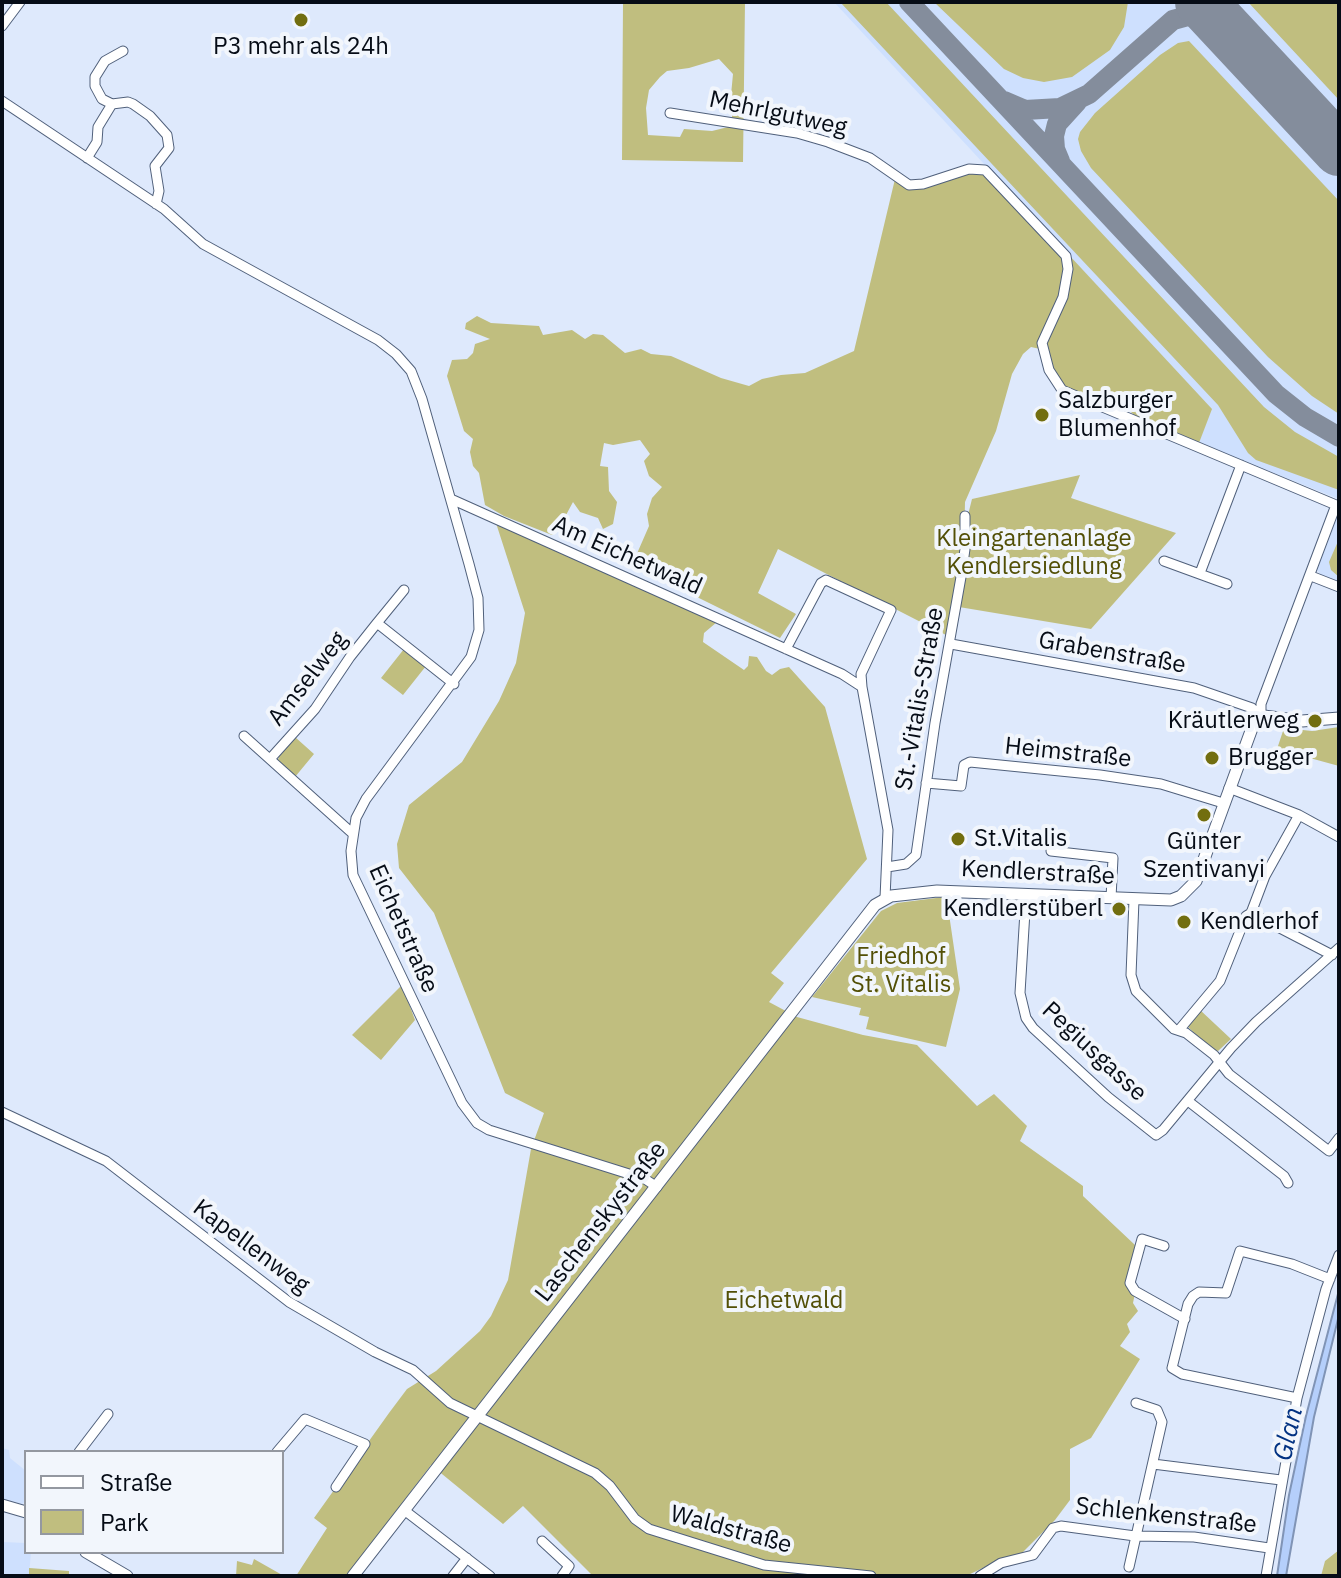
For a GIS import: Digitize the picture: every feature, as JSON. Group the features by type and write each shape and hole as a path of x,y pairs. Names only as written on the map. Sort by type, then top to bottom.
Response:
{"street":[{"path":"2,26 6,9 20,2"},
{"path":"123,51 105,61 95,77 95,86 98,94 112,104 128,102 150,116 169,140 169,148 155,166 159,191 156,204"},
{"name":"Eichetstraße","path":"2,101 156,204 211,249 345,321 389,348 411,371 422,399 478,598 479,630 471,657 454,684 366,799 356,818 352,833 353,875 462,1103 477,1123 489,1130 645,1179 657,1187"},
{"path":"87,158 97,142 98,127 112,104"},
{"name":"Mehrlgutweg","path":"670,113 797,133 828,142 870,158 909,185 923,184 969,169 985,170 1066,256 1068,269 1063,297 1042,343 1049,370 1057,385 1068,393 1336,505"},
{"path":"1200,573 1241,465"},
{"name":"Am Eichetwald","path":"451,499 842,674 862,687"},
{"name":"Kendlerstraße","path":"885,898 937,891 1171,900 1190,889 1196,881 1253,723 1261,716 1261,704 1336,505"},
{"name":"St.-Vitalis-Straße","path":"887,867 906,864 915,858 965,549 965,516"},
{"path":"1164,561 1227,584"},
{"path":"1311,576 1339,587"},
{"path":"786,649 821,583 826,580 891,610 861,674 888,830 885,898"},
{"name":"Amselweg","path":"270,759 315,709 350,657 404,590"},
{"name":"Amselweg","path":"377,623 454,684"},
{"name":"Grabenstraße","path":"951,644 1194,688 1252,708 1261,716"},
{"path":"1261,716 1302,721 1339,718"},
{"name":"Amselweg","path":"244,736 352,833"},
{"name":"Heimstraße","path":"926,783 961,786 964,765 970,762 1161,784 1223,803"},
{"path":"1229,788 1299,815 1339,837"},
{"path":"1179,1030 1220,981 1265,876 1299,815"},
{"path":"1051,851 1113,858 1111,898"},
{"name":"Pegiusgasse","path":"1026,895 1020,993 1026,1018 1033,1028 1108,1097 1156,1135 1188,1101"},
{"name":"Laschenskystraße","path":"353,1576 866,916 885,898"},
{"path":"1134,900 1131,955 1134,988 1174,1029 1214,1055 1219,1063 1329,1151 1339,1138"},
{"path":"1251,913 1335,952 1258,1020 1188,1101 1284,1176 1288,1183"},
{"name":"Kapellenweg","path":"2,1112 106,1161 289,1302 375,1352 413,1370 450,1403 475,1417"},
{"path":"1164,1246 1142,1239 1130,1283 1135,1291 1185,1319"},
{"path":"1297,1398 1182,1374 1172,1368 1185,1319 1193,1296 1199,1292 1226,1293 1240,1251 1292,1264 1330,1279"},
{"path":"1266,1576 1297,1398 1339,1255"},
{"path":"1129,1567 1162,1417 1157,1410 1136,1403"},
{"path":"81,1450 108,1414"},
{"name":"Waldstraße","path":"475,1417 492,1422 595,1473 610,1486 635,1519 649,1529 764,1565 871,1576"},
{"path":"279,1450 305,1419 365,1444 336,1487"},
{"path":"1153,1464 1281,1480"},
{"path":"2,1505 24,1511"},
{"path":"404,1510 490,1576"},
{"name":"Schlenkenstraße","path":"980,1576 1001,1563 1033,1555 1053,1528 1061,1526 1135,1536 1194,1537 1269,1548"},
{"path":"542,1541 569,1566 562,1576"},
{"path":"89,1554 127,1576"},
{"path":"453,1576 467,1558"}],"shaded area":[{"path":"834,2 1339,2 1339,499 1199,443 1211,409"},
{"path":"1339,512 1339,586 1327,582 1317,570"},
{"path":"1339,1290 1339,1315 1314,1417 1286,1576 1277,1576 1289,1495 1306,1416"},
{"path":"2,1448 9,1450 10,1458 24,1469 24,1502 2,1499"},
{"path":"2,1542 24,1543 24,1554 31,1554 29,1576 2,1576"}],"green space":[{"path":"623,2 745,2 743,162 622,160","holes":["719,59 733,74 731,95 725,110 732,113 732,126 712,131 684,129 680,137 648,135 646,108 649,90 667,71"]},
{"path":"840,2 886,2 1264,407 1295,432 1339,457 1339,490 1256,460 1248,453 1218,405"},
{"path":"934,2 1128,2 1124,27 1110,50 1072,77 1044,82 1023,78 1004,69"},
{"path":"1248,2 1339,2 1339,100"},
{"path":"1189,41 1339,201 1339,414 1312,396 1268,357 1091,168 1081,151 1080,132 1095,113 1160,55 1178,43"},
{"path":"964,172 984,172 1069,255 1212,409 1199,443 1130,411 1065,387 1045,350 1031,347 1023,354 1012,374 996,431 965,502 964,547 948,636 778,549 758,593 796,614 780,638 632,565 649,526 647,514 652,498 662,487 649,476 644,461 650,454 640,440 613,445 604,443 600,466 608,467 609,491 617,502 613,524 603,529 598,518 580,512 573,502 552,535 485,505 479,473 473,466 470,452 473,439 464,431 447,376 452,360 467,359 473,353 475,344 490,339 465,329 466,323 477,316 491,323 539,326 543,335 572,330 585,339 593,334 603,335 625,353 641,349 651,354 671,356 721,378 749,386 762,379 805,373 854,351 895,179 903,185"},
{"name":"Kleingartenanlage Kendlersiedlung","path":"1080,475 1071,498 1176,533 1091,629 959,607 967,519 972,499"},
{"name":"Eichetwald","path":"496,523 717,622 704,633 703,642 744,670 748,666 749,656 757,657 772,675 789,667 825,707 867,859 771,973 784,983 769,1002 797,1017 863,1035 917,1045 977,1106 994,1094 1027,1126 1020,1141 1083,1186 1083,1196 1135,1245 1126,1285 1135,1293 1133,1303 1138,1311 1127,1324 1130,1332 1120,1346 1140,1359 1091,1438 1070,1449 1070,1500 1055,1520 1016,1559 989,1565 966,1576 593,1576 523,1506 503,1524 431,1465 347,1576 296,1576 327,1528 314,1518 407,1389 436,1371 480,1331 491,1316 508,1280 531,1149 544,1113 505,1093 434,913 399,868 397,844 409,805 462,762 499,701 516,663 525,613"},
{"path":"1339,539 1339,577 1331,570 1329,562"},
{"path":"404,649 426,666 403,695 381,678"},
{"path":"1339,727 1339,766 1277,749 1284,728 1312,731"},
{"path":"295,737 314,754 295,777 278,760 280,753"},
{"name":"Friedhof St. Vitalis","path":"944,897 960,989 946,1047 866,1029 869,1017 859,1015 861,1008 812,997 881,911 897,903"},
{"path":"402,985 415,1020 381,1060 352,1035"},
{"path":"1199,1009 1231,1039 1218,1051 1212,1050 1187,1026"},
{"path":"1339,1550 1339,1576 1321,1576 1325,1561"},
{"path":"254,1559 284,1576 236,1576 237,1561 252,1565"},
{"path":"29,1568 69,1571 69,1576 29,1576"}],"taxiway":[{"path":"909,2 1276,394 1305,417 1339,437"},
{"path":"1004,101 1025,110 1060,108 1089,94 1173,20 1195,14 1216,19"},
{"path":"1060,161 1055,149 1057,124 1077,102"}],"runway":[{"path":"1201,2 1339,150"}],"place":[{"name":"P3 mehr als 24h","path":"301,20"},
{"name":"Salzburger Blumenhof","path":"1042,415"},
{"name":"Kräutlerweg","path":"1315,721"},
{"name":"Brugger","path":"1212,758"},
{"name":"Günter Szentivanyi","path":"1204,815"},
{"name":"St.Vitalis","path":"958,839"},
{"name":"Kendlerstüberl","path":"1119,909"},
{"name":"Kendlerhof","path":"1184,922"}],"water label":[{"name":"Glan","path":"1289,1434"}]}
